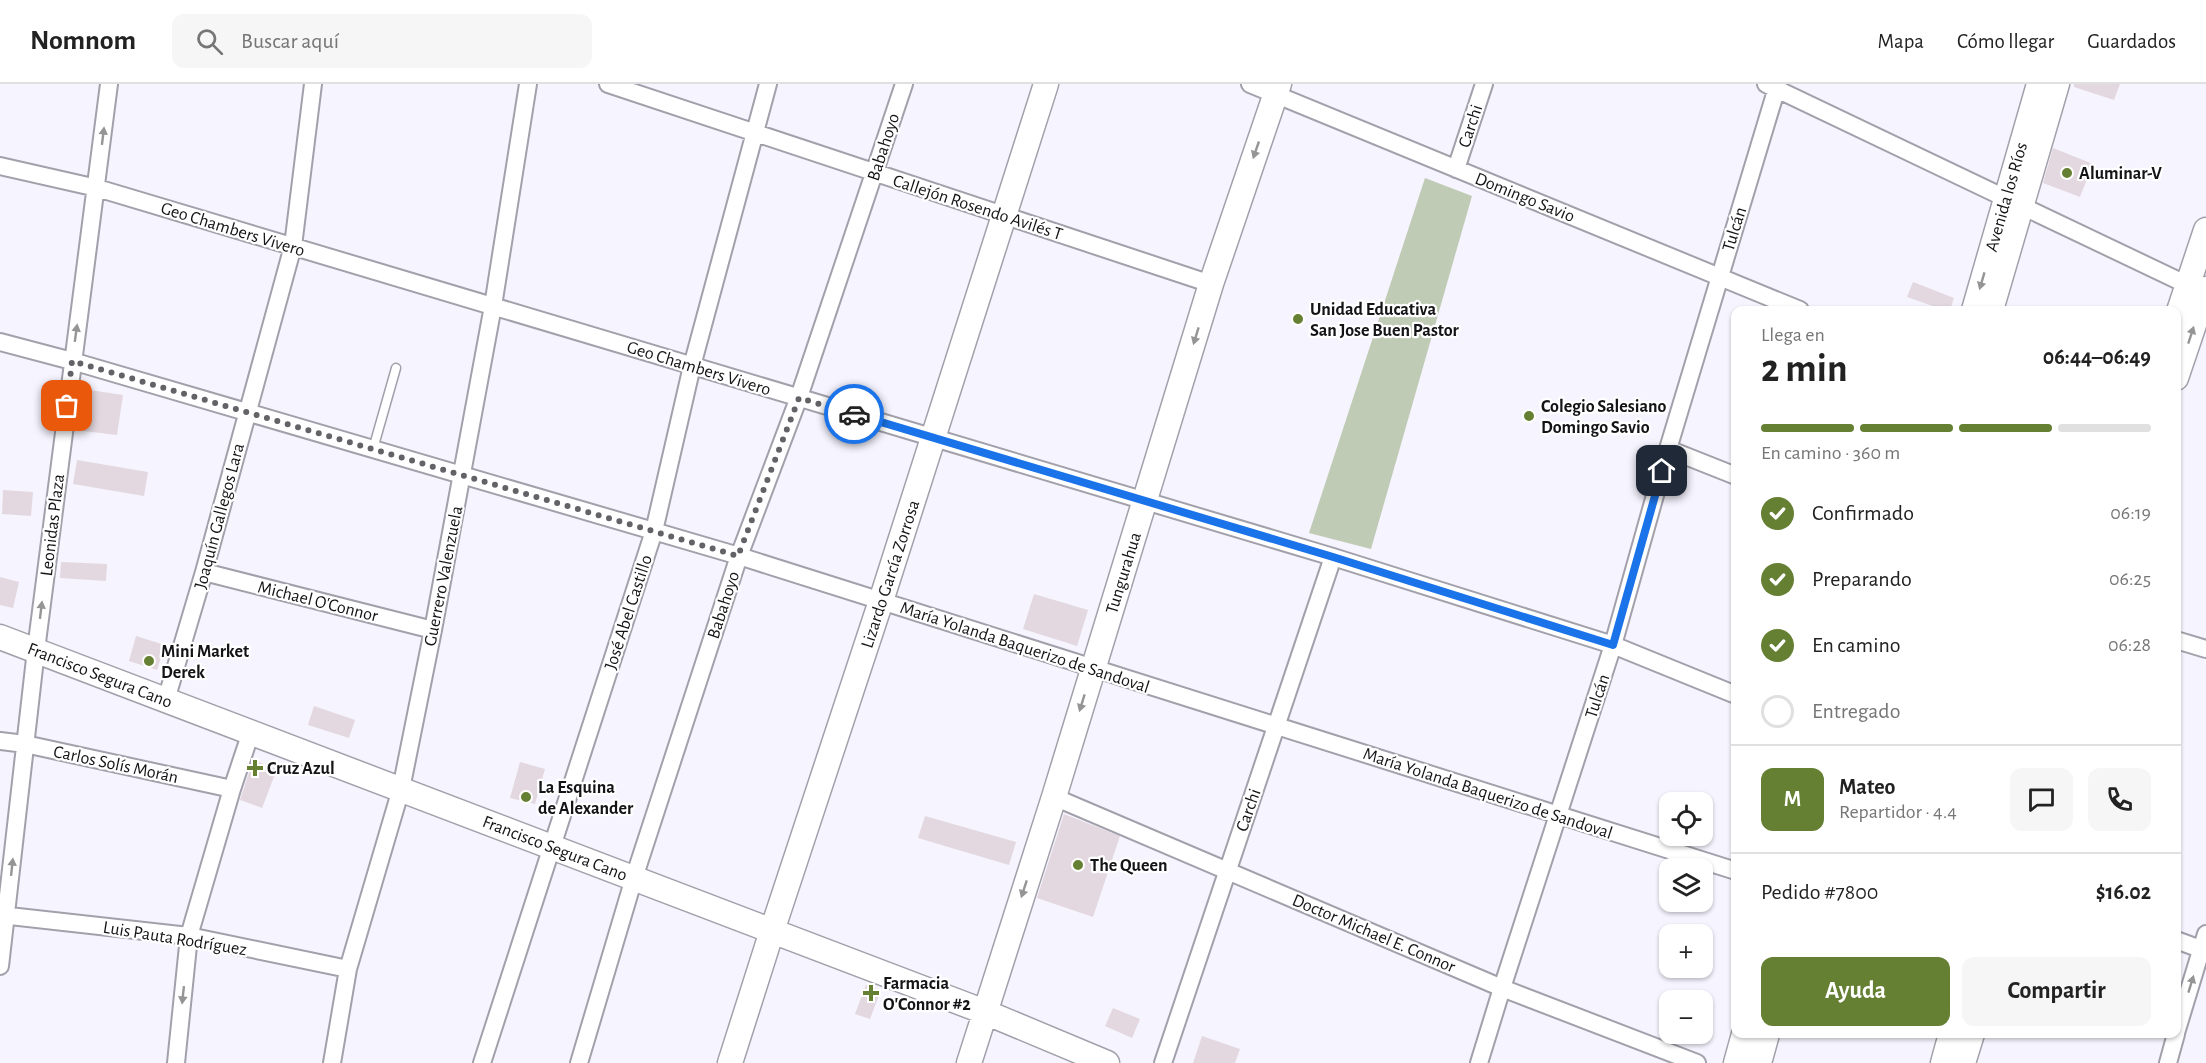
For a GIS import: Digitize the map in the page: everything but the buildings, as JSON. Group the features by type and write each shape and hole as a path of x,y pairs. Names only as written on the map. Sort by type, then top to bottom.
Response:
{"street":[{"name":"Leonidas Plaza","path":"0,966 3,916 109,84"},
{"name":"Joaquín Gallegos Lara","path":"166,700 204,572 293,246 313,84"},
{"name":"Guerrero Valenzuela","path":"332,1063 348,969 401,789 433,630 493,306 528,84"},
{"name":"Callejón Rosendo Avilés T","path":"608,84 1211,284"},
{"name":"José Abel Castillo","path":"482,1063 654,531 692,366 768,84"},
{"name":"Babahoyo","path":"579,1063 634,878 738,556 799,398 904,84"},
{"name":"Lizardo García Zorrosa","path":"730,1063 1046,84"},
{"name":"Domingo Savio","path":"1250,84 1277,90 1456,169 1791,306"},
{"name":"Carchi","path":"1456,169 1484,84"},
{"name":"Avenida los Ríos","path":"1992,306 2039,84"},
{"name":"Avenida los Ríos","path":"1975,306 2057,84"},
{"path":"1773,86 2201,290"},
{"name":"Tulcán","path":"1479,1063 1613,645 1773,86"},
{"name":"Tungurahua","path":"969,1063 1146,501 1211,284 1277,90"},
{"name":"Geo Chambers Vivero","path":"0,166 97,188 1333,557 1613,645 1731,694"},
{"path":"2181,360 2201,290 2206,230"},
{"path":"2181,314 2201,290"},
{"name":"María Yolanda Baquerizo de Sandoval","path":"0,342 72,361 738,556 1731,869"},
{"path":"1668,449 1731,474"},
{"name":"Carchi","path":"1163,1063 1333,557"},
{"name":"Michael O'Connor","path":"204,572 433,630"},
{"name":"Francisco Segura Cano","path":"0,637 985,1012 1107,1063"},
{"path":"2181,642 2206,649"},
{"path":"176,1063 189,936 250,732"},
{"name":"Carlos Solís Morán","path":"0,741 25,744 232,789"},
{"name":"Doctor Michael E. Connor","path":"1054,797 1502,988 1697,1063"},
{"name":"Luis Pauta Rodríguez","path":"3,916 189,936 348,969"},
{"path":"2181,941 2204,945 2181,1017"},
{"path":"1736,1063 1743,1038"},
{"path":"1759,1063 1766,1038"},
{"path":"1943,1063 1951,1038"},
{"path":"1963,1063 1971,1038"},
{"path":"2168,1063 2175,1038"}],"lane":[{"path":"373,449 396,368"}],"green space":[{"path":"1425,178 1472,196 1371,549 1309,533"}],"way so far":[{"path":"67,406 72,361 738,556 799,398 854,414"}],"place":[{"name":"Aluminar-V","path":"2067,173"},
{"name":"Unidad Educativa San Jose Buen Pastor","path":"1298,319"},
{"name":"Colegio Salesiano Domingo Savio","path":"1529,416"},
{"name":"Mini Market Derek","path":"149,661"},
{"name":"Cruz Azul","path":"255,768"},
{"name":"La Esquina de Alexander","path":"526,797"},
{"name":"The Queen","path":"1078,865"},
{"name":"Farmacia O'Connor #2","path":"871,993"}],"route":[{"path":"854,414 1333,557 1613,645 1662,471"}]}
